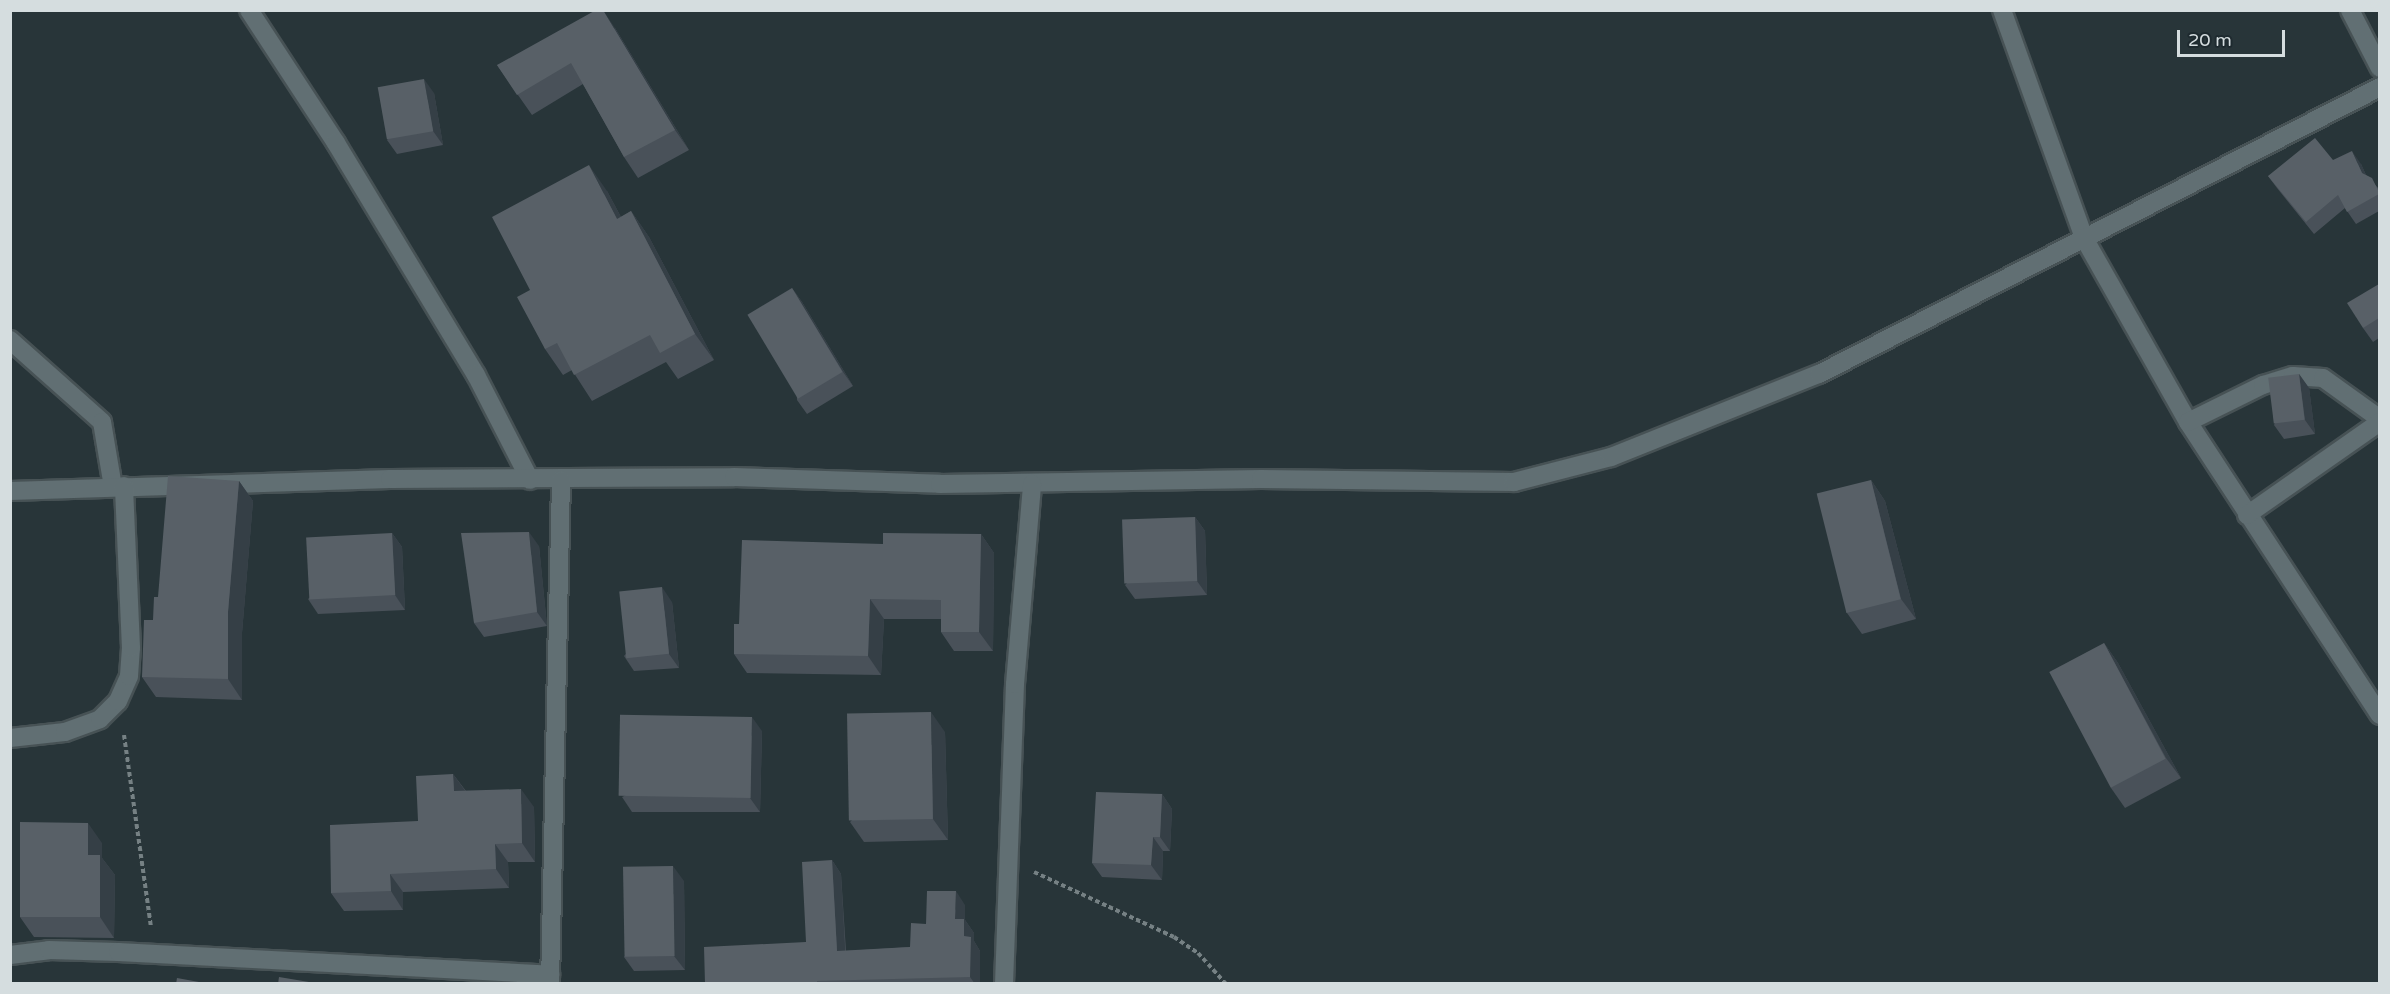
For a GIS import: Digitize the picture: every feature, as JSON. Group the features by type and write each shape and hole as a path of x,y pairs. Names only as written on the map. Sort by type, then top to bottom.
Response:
{"street":[{"path":"249,10 336,143 470,364 530,480"},
{"path":"2002,10 2084,238 2187,422 2379,715"},
{"path":"2350,10 2379,68"},
{"path":"10,491 390,478 561,480 734,477 1032,484 1261,479 1514,482 1611,457 1819,374 2379,87"},
{"path":"10,340 102,422 119,486 131,648 129,676 117,701 100,719 65,732 10,738"},
{"path":"2187,422 2263,385 2293,376 2323,378 2379,421 2247,515"},
{"path":"10,955 49,950 164,954 550,979 561,480"},
{"path":"1004,984 1015,684 1032,484"}],"path":[{"path":"117,701 132,777 149,917 164,954"},
{"path":"1007,860 1174,937 1198,953 1226,984"}],"building":[{"path":"596,10 603,10 675,130 624,157 571,63 517,95 497,65"},
{"path":"424,79 433,131 387,139 378,87"},
{"path":"2315,138 2333,160 2352,151 2362,173 2372,178 2379,194 2347,212 2338,195 2306,222 2268,176"},
{"path":"589,165 617,219 631,211 695,334 660,353 650,335 574,375 557,343 545,349 517,297 530,290 492,217"},
{"path":"2379,284 2379,318 2363,328 2347,303"},
{"path":"792,288 842,372 798,399 747,315"},
{"path":"2299,374 2305,420 2274,423 2268,378"},
{"path":"168,476 239,481 228,612 228,679 142,677 144,620 153,620 154,597 158,597"},
{"path":"1871,480 1901,599 1846,613 1817,494"},
{"path":"1195,517 1197,581 1124,584 1122,520"},
{"path":"529,532 537,612 474,623 461,533"},
{"path":"392,533 395,595 309,599 306,538"},
{"path":"883,533 981,534 979,632 941,632 941,600 870,599 868,656 734,654 734,624 739,624 742,540 883,544"},
{"path":"662,587 669,654 626,658 619,591"},
{"path":"2104,643 2166,759 2111,788 2049,672"},
{"path":"931,712 933,819 849,820 847,713"},
{"path":"620,715 752,717 751,798 619,796"},
{"path":"453,774 454,791 521,789 522,843 495,844 496,869 390,874 391,891 331,893 330,825 418,821 416,776"},
{"path":"1096,792 1162,794 1160,837 1153,837 1151,865 1092,863"},
{"path":"20,822 88,823 88,855 100,855 100,917 20,917"},
{"path":"832,860 837,951 910,947 911,923 926,924 927,891 956,891 955,919 964,919 964,936 971,937 970,977 817,981 817,984 705,984 704,947 806,942 802,862"},
{"path":"673,866 675,956 625,957 623,867"},
{"path":"279,977 309,982 308,984 278,984"},
{"path":"177,978 210,984 176,984"}]}
